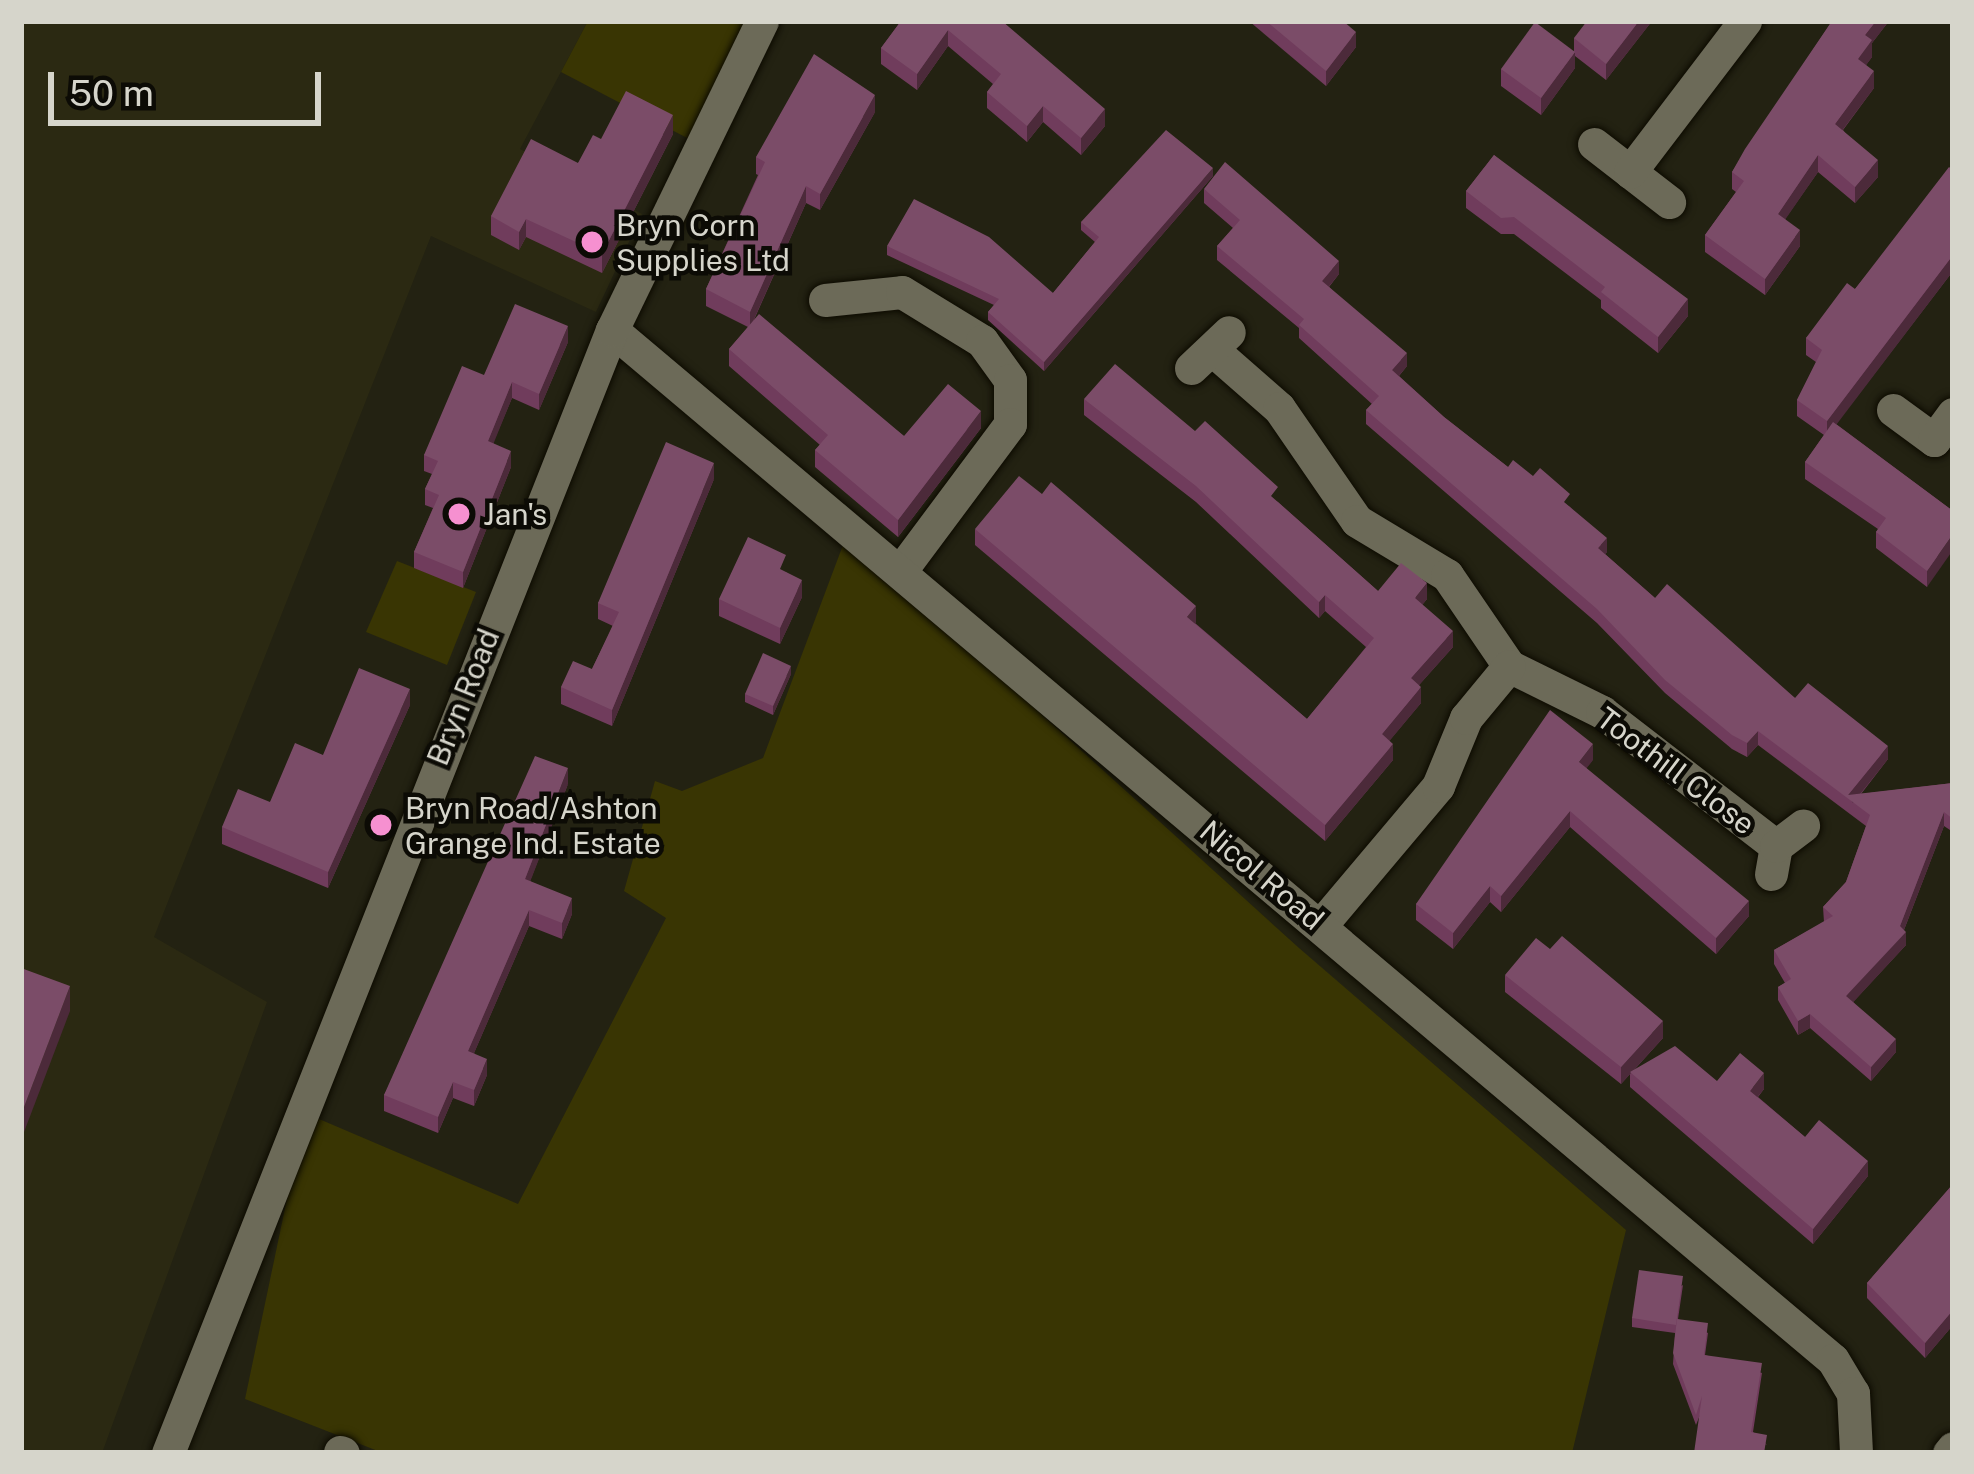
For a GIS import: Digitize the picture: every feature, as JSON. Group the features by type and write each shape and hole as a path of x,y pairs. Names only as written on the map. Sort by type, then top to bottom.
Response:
{"street":[{"name":"Bryn Road","path":"168,1453 612,330 762,21"},
{"path":"1630,172 1745,21"},
{"path":"1594,144 1670,202"},
{"path":"826,301 902,292 982,341 1010,380 1010,424 902,569"},
{"name":"Nicol Road","path":"612,330 758,460 902,569 1833,1360 1853,1393 1856,1453"},
{"name":"Toothill Close","path":"1212,351 1279,408 1357,521 1447,575 1509,666 1602,712 1784,848"},
{"path":"1893,410 1934,440 1953,414"},
{"path":"1321,925 1438,786 1466,718 1509,666"}],"shaded area":[{"path":"21,21 588,21 520,149 642,214 596,312 431,236 154,937 267,1002 102,1453 21,1453"},
{"path":"588,21 752,21 689,139 561,72"},
{"path":"846,537 1299,948 1626,1230 1572,1453 383,1453 245,1399 305,1113 518,1204 666,918 624,891 655,781 682,791 763,758"},
{"path":"397,561 476,592 447,665 366,632"}],"building":[{"path":"901,21 1002,21 1105,109 1081,138 1043,106 1027,126 987,92 1001,74 948,30 917,74 881,48"},
{"path":"1266,21 1343,21 1356,32 1326,71"},
{"path":"1587,21 1639,21 1606,64 1574,38"},
{"path":"1832,21 1876,21 1865,35 1872,40 1858,59 1874,71 1835,124 1878,160 1855,187 1818,155 1778,214 1800,230 1765,279 1705,235 1744,181 1732,172 1745,149"},
{"path":"1535,22 1575,52 1541,98 1501,69"},
{"path":"814,54 875,95 820,194 806,186 750,312 706,289 765,162 756,157"},
{"path":"626,91 673,115 602,254 526,219 519,232 491,216 531,139 578,163 593,135 601,139"},
{"path":"1166,130 1213,168 1044,362 988,312 999,299 887,246 914,199 989,237 1053,293 1099,237 1081,222"},
{"path":"1494,155 1688,299 1658,337 1601,292 1605,287 1514,217 1501,218 1466,191"},
{"path":"1225,162 1339,261 1322,281 1407,353 1392,370 1444,417 1508,467 1513,460 1533,476 1540,468 1570,494 1564,502 1607,538 1598,548 1655,598 1667,584 1795,698 1808,683 1888,746 1848,795 1953,783 1953,819 1944,812 1900,926 1906,932 1846,996 1896,1039 1871,1067 1810,1014 1798,1021 1778,987 1791,979 1774,950 1833,916 1823,907 1846,882 1870,815 1758,731 1747,743 1732,735 1665,680 1597,609 1366,410 1379,396 1299,325 1304,319 1217,246 1240,220 1204,189"},
{"path":"1949,167 1953,170 1953,255 1827,421 1797,400 1822,350 1806,338 1847,283 1855,289"},
{"path":"515,304 568,326 539,394 512,382 488,441 511,451 463,572 414,552 439,495 425,489 438,461 424,455 462,366 484,375"},
{"path":"759,314 904,436 948,384 981,411 898,520 815,450 828,435 729,349"},
{"path":"1115,364 1195,431 1205,421 1278,487 1271,496 1378,591 1401,563 1427,583 1415,598 1453,631 1411,678 1421,687 1382,734 1393,744 1325,825 975,529 1019,476 1042,494 1051,482 1196,606 1187,617 1307,719 1374,638 1325,595 1319,602 1196,486 1084,399"},
{"path":"1833,422 1953,511 1953,534 1927,571 1876,532 1886,518 1805,462"},
{"path":"666,442 714,463 612,710 561,687 573,661 592,669 619,612 598,603"},
{"path":"748,537 786,555 780,569 802,580 780,628 719,599"},
{"path":"763,653 791,666 773,706 745,694"},
{"path":"359,668 410,689 328,872 222,827 238,789 270,802 295,743 323,755"},
{"path":"1550,710 1593,744 1579,762 1749,901 1716,938 1570,811 1501,896 1490,886 1453,933 1416,904"},
{"path":"535,756 568,768 525,879 572,898 562,923 529,910 468,1051 487,1059 474,1090 453,1082 438,1117 384,1095"},
{"path":"1562,936 1663,1021 1621,1067 1505,975 1536,938 1550,949"},
{"path":"21,968 70,986 21,1115"},
{"path":"1675,1046 1717,1081 1740,1053 1764,1073 1750,1091 1805,1137 1819,1120 1868,1161 1813,1229 1630,1072"},
{"path":"1953,1184 1953,1310 1925,1343 1867,1283"},
{"path":"1639,1270 1683,1276 1676,1325 1632,1318"},
{"path":"1677,1319 1708,1323 1704,1355 1762,1363 1751,1432 1767,1435 1764,1453 1694,1453 1702,1396 1696,1415 1673,1353"}],"place":[{"name":"Bryn Corn Supplies Ltd","path":"592,242"},
{"name":"Jan's","path":"459,514"},
{"name":"Bryn Road/Ashton Grange Ind. Estate","path":"381,825"}]}
